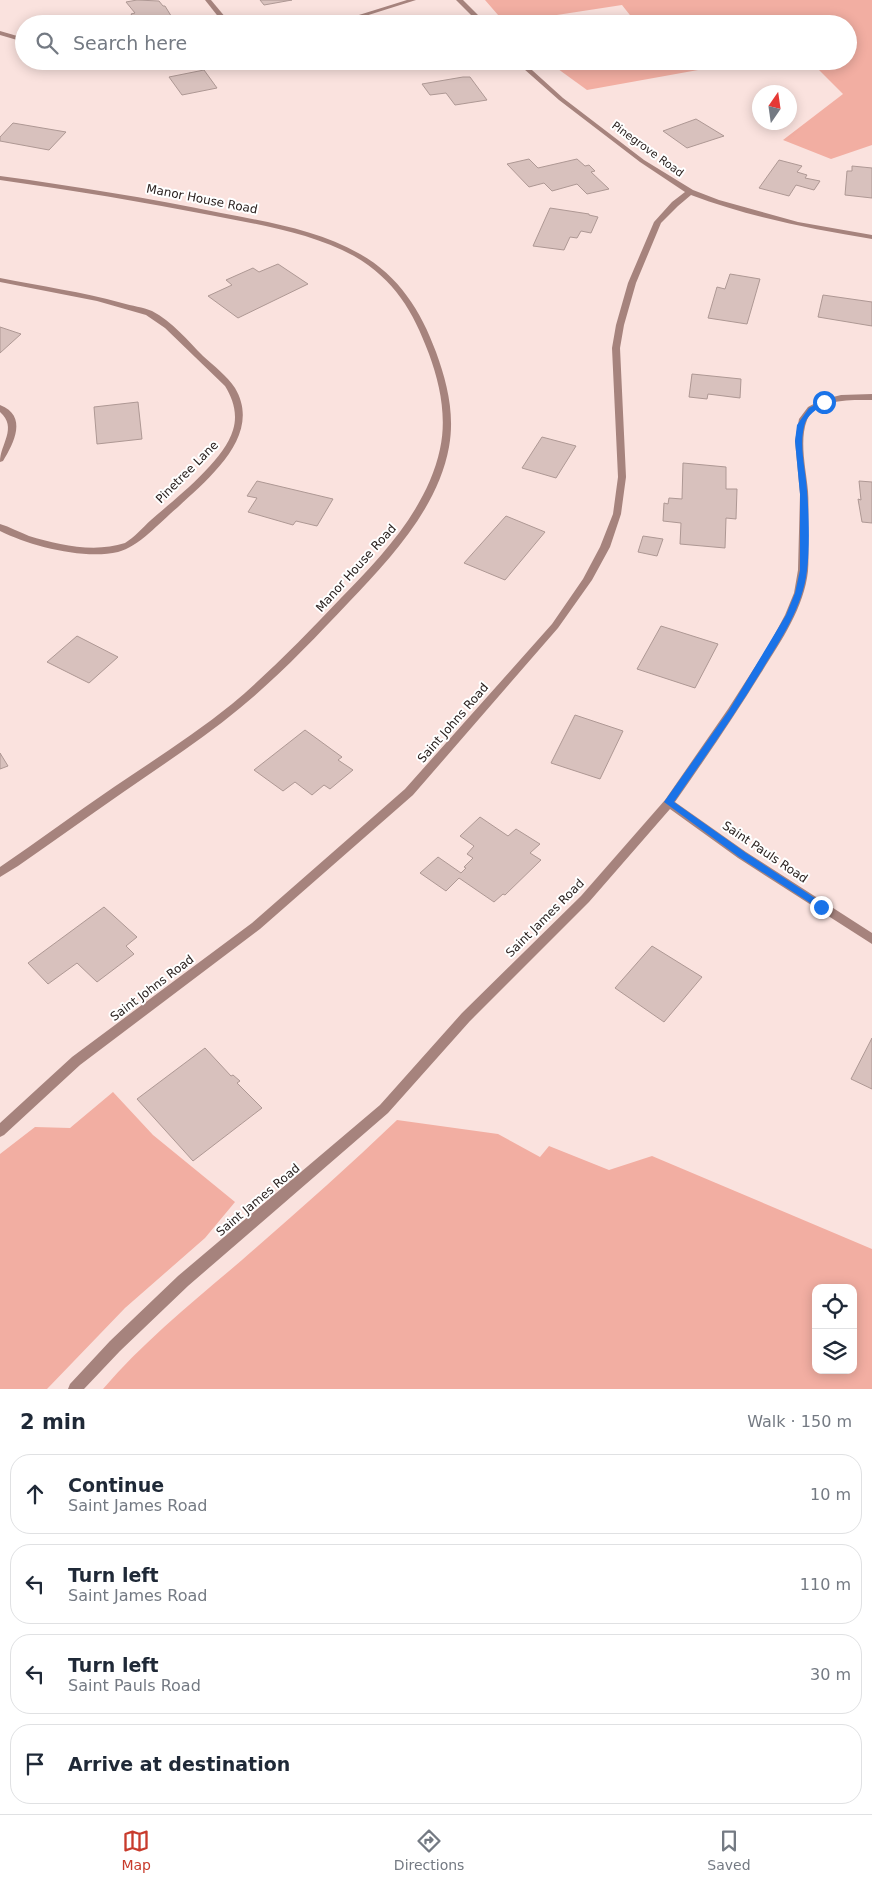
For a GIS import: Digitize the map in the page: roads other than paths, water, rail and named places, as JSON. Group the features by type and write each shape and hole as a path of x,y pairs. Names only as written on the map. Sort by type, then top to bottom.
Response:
{"street":[{"path":"208,0 220,15"},
{"path":"362,15 413,0"},
{"path":"459,0 475,15"},
{"path":"0,33 15,37"},
{"name":"Pinegrove Road","path":"528,70 561,99 642,161 690,192 716,202 796,224 872,237"},
{"name":"Manor House Road","path":"0,178 134,198 262,224 339,247 374,266 398,290 420,321 438,366 446,395 446,422 442,460 428,494 404,534 366,578 297,650 220,719 0,873"},
{"name":"Saint Johns Road","path":"0,1131 76,1061 256,926 410,792 555,626 592,572 605,547 617,514 622,477 616,348 620,324 632,283 658,222 675,204 690,192"},
{"name":"Pinetree Lane","path":"0,280 98,298 149,313 168,326 228,384 233,392 240,416 237,433 229,448 189,491 128,545 108,550 63,547 31,540 0,527"},
{"name":"Saint James Road","path":"75,1389 115,1346 183,1281 384,1109 466,1017 585,899 669,802 732,712 773,646 790,615 799,593 803,570 804,494 799,441 803,419 811,409 824,402 847,397 872,397"},
{"path":"0,408 10,417 14,426 12,435 0,458"},
{"name":"Saint Pauls Road","path":"669,802 742,855 872,939"}]}
